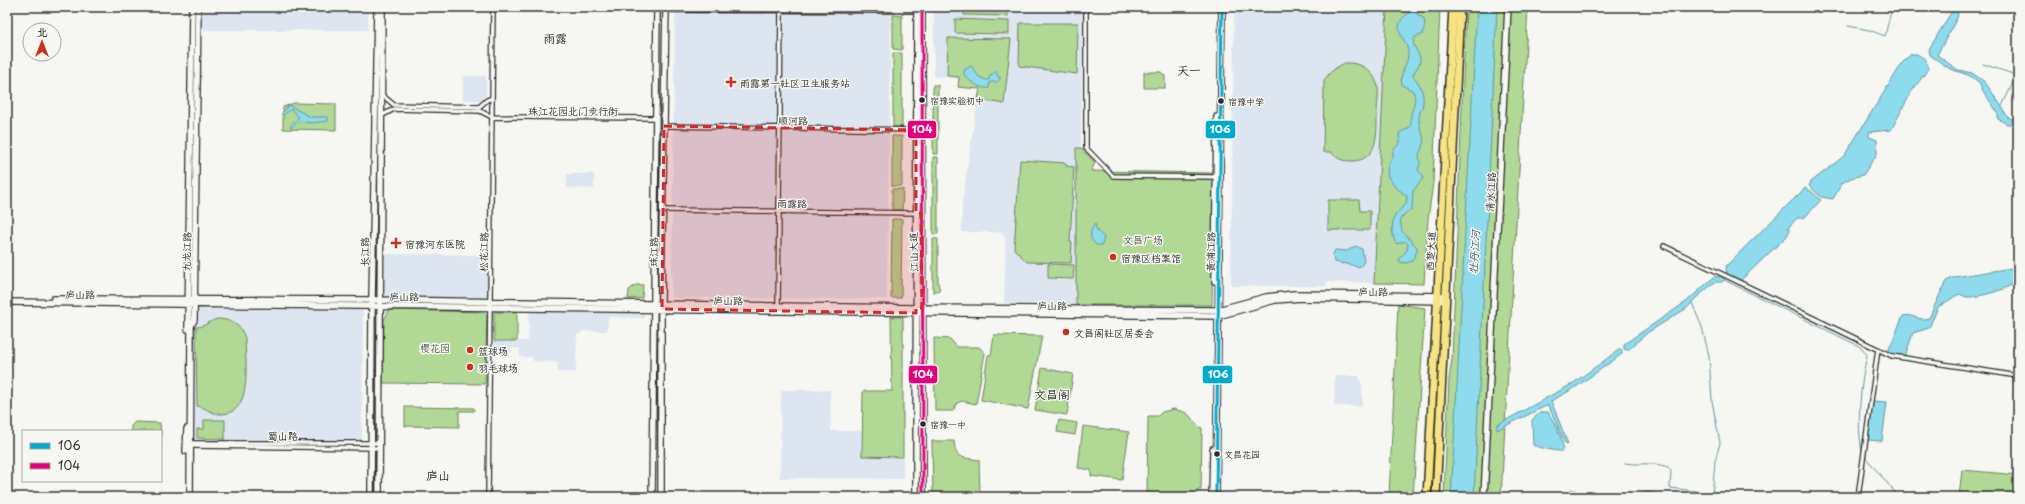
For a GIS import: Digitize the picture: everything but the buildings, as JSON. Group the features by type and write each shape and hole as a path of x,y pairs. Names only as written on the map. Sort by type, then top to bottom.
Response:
{"highway":[{"name":"西楚大道","path":"1427,497 1453,7"},
{"name":"西楚大道","path":"1436,497 1460,7"}],"street":[{"name":"九龙江路","path":"186,497 191,326 194,320 191,301 192,7"},
{"name":"九龙江路","path":"191,301 198,7"},
{"name":"长江路","path":"371,497 372,302 377,7"},
{"name":"长江路","path":"379,497 380,116 382,7"},
{"name":"松花江路","path":"493,117 492,98 495,7"},
{"name":"松花江路","path":"489,497 495,7"},
{"name":"珠江路","path":"652,494 654,118 657,7"},
{"path":"1086,7 1086,148 1113,176 1218,177"},
{"name":"黄浦江路","path":"1218,7 1218,177"},
{"name":"黄浦江路","path":"1212,497 1222,7"},
{"name":"清水江路","path":"1484,497 1508,7"},
{"path":"666,9 919,9"},
{"name":"珠江路","path":"661,494 666,9"},
{"name":"江山大道","path":"916,497 919,9"},
{"path":"778,306 781,10"},
{"path":"381,94 394,106 479,108 492,98"},
{"name":"珠江花园北门步行街","path":"380,116 394,109 480,111 493,117 654,118"},
{"name":"顺河路","path":"664,126 919,130"},
{"name":"雨露路","path":"663,210 918,213"},
{"name":"江山大道","path":"918,213 922,311 922,497"},
{"path":"1664,246 1892,356 2018,376"},
{"name":"庐山路","path":"7,298 653,306 778,306 922,311 1216,313 1266,297 1294,294 1446,299"},
{"name":"庐山路","path":"7,302 191,301"},
{"name":"庐山路","path":"662,306 916,310"},
{"name":"黄浦江路","path":"1216,313 1216,497"},
{"path":"653,346 662,346"},
{"path":"1858,497 1878,349"},
{"name":"九龙江路","path":"188,445 190,497"},
{"name":"蜀山路","path":"188,445 379,446"},
{"path":"652,446 662,446"},
{"path":"652,494 661,494"}],"highlighted area":[{"path":"664,126 916,130 916,213 921,213 922,308 916,308 916,313 662,309"}],"shaded area":[{"path":"203,7 368,7 368,30 202,30"},
{"path":"934,7 1083,7 1081,148 1076,148 1076,305 1004,303 1006,238 1001,232 962,232 962,203 979,90 958,88 958,78 934,76"},
{"name":"宿豫中学","path":"1234,7 1387,7 1374,283 1326,282 1326,286 1231,286"},
{"path":"675,13 891,14 887,299 671,298"},
{"path":"463,76 486,76 486,96 480,100 463,100"},
{"path":"567,174 594,174 594,189 567,188"},
{"path":"383,254 489,255 487,298 383,297"},
{"path":"196,309 363,310 362,440 197,441 194,439"},
{"path":"529,312 644,313 644,318 608,317 607,331 581,331 581,334 577,334 576,372 558,372 558,362 533,361 533,357 520,357 520,348 511,348 511,352 494,352 494,341 528,341"},
{"path":"1335,376 1359,376 1362,385 1362,406 1334,406"},
{"path":"781,390 830,390 831,431 862,431 862,456 903,457 903,479 780,478"}],"green space":[{"path":"964,7 1008,7 1008,16 964,15"},
{"path":"1387,7 1440,7 1433,183 1428,219 1424,284 1374,283"},
{"path":"1466,7 1528,7 1501,497 1444,497 1449,379 1452,359"},
{"path":"893,15 902,16 902,50 893,49"},
{"path":"955,19 1009,21 1009,34 955,33"},
{"path":"1020,23 1078,23 1077,74 1019,66"},
{"path":"948,38 1011,39 1004,104 978,99 980,89 958,87 959,77 947,76"},
{"path":"893,53 902,53 902,127 893,127"},
{"path":"1345,63 1356,64 1366,68 1373,75 1377,84 1377,128 1375,144 1372,151 1361,160 1345,161 1335,156 1331,152 1323,152 1324,81 1333,70"},
{"path":"1144,72 1161,72 1165,76 1165,88 1144,88"},
{"path":"933,85 938,85 938,154 933,154"},
{"path":"294,103 336,104 336,130 283,129 283,107"},
{"path":"892,136 902,136 902,186 892,186"},
{"name":"文昌广场","path":"1076,148 1081,148 1095,163 1091,171 1214,173 1212,305 1076,305"},
{"path":"933,157 938,157 938,234 933,234"},
{"path":"1020,160 1066,163 1066,166 1074,167 1070,242 1072,242 1071,263 1027,262 1014,249"},
{"path":"892,189 903,189 902,210 892,210"},
{"path":"1328,200 1359,200 1360,211 1370,211 1370,230 1328,230"},
{"path":"892,219 902,219 901,298 891,298"},
{"path":"933,239 938,239 938,283 940,290 933,292"},
{"path":"1048,264 1074,265 1073,279 1048,278"},
{"path":"636,285 643,285 642,298 628,299 629,290"},
{"path":"1398,304 1425,308 1413,497 1389,497"},
{"name":"樱花园","path":"389,310 483,312 487,316 485,384 383,383 384,320"},
{"path":"494,312 517,312 517,341 494,341"},
{"path":"891,317 903,317 903,457 862,456 863,391 892,391"},
{"path":"217,319 227,320 238,326 245,338 246,384 243,395 239,405 232,411 222,414 218,414 197,406 196,327 202,326"},
{"path":"994,335 1042,336 1028,409 981,400 988,355 991,355"},
{"path":"934,338 950,339 957,347 979,347 985,353 976,404 962,401 957,403 953,411 935,411"},
{"path":"1042,368 1073,374 1067,415 1035,410"},
{"path":"405,407 474,408 474,411 459,411 459,427 405,426"},
{"path":"1174,409 1187,413 1199,427 1202,428 1201,490 1198,490 1194,497 1147,497 1148,416 1158,416 1162,412"},
{"path":"204,420 225,420 225,439 197,438 197,429 204,429"},
{"path":"1059,420 1077,423 1075,435 1057,432"},
{"path":"135,422 160,423 160,430 131,430 131,426"},
{"path":"1083,426 1129,432 1122,480 1091,476 1091,470 1078,468"},
{"path":"932,441 954,441 958,455 964,458 979,460 980,497 933,497"},
{"path":"1962,470 2018,475 2018,497 1959,497"}],"water":[{"name":"牡丹江河","path":"1477,7 1497,7 1474,497 1451,497"},
{"path":"1957,9 1958,16 1937,55 1958,70 1972,73 1985,82 2007,117 2018,121 2018,124 2007,124 1998,119 1998,113 1983,91 1979,82 1968,75 1950,69 1930,55 1929,49 1952,11"},
{"path":"1411,11 1418,13 1418,16 1424,19 1425,23 1422,35 1415,37 1413,43 1420,60 1413,76 1418,82 1423,94 1423,103 1419,119 1424,139 1419,154 1420,164 1418,170 1424,177 1413,191 1412,210 1407,212 1400,219 1402,231 1417,247 1417,251 1412,261 1406,263 1400,262 1399,259 1407,250 1408,244 1405,241 1397,244 1394,240 1392,230 1393,220 1396,214 1406,204 1407,196 1394,186 1387,175 1388,164 1393,157 1393,150 1400,143 1399,133 1409,128 1411,124 1410,120 1415,99 1413,91 1402,85 1401,81 1408,55 1408,49 1399,29 1403,17"},
{"path":"1911,54 1917,54 1925,59 1929,68 1912,91 1891,130 1869,132 1869,137 1877,140 1877,154 1863,175 1851,178 1842,183 1833,199 1821,197 1809,186 1811,182 1844,156 1903,62"},
{"path":"971,66 979,77 986,80 989,80 990,76 996,71 998,77 1001,78 997,82 990,82 989,88 982,88 964,75 964,70"},
{"path":"289,105 310,117 328,117 328,121 311,123 299,121 291,128 290,126 299,117 291,109 282,116 282,113"},
{"path":"1805,188 1821,200 1804,218 1797,218 1788,228 1790,230 1787,236 1740,281 1727,275 1726,266"},
{"path":"1095,224 1097,231 1104,237 1102,245 1096,245 1091,238 1091,232"},
{"path":"1356,246 1362,249 1364,261 1361,266 1356,267 1334,262 1333,254 1335,250 1347,251"},
{"path":"2018,267 2018,280 2009,286 1980,296 1966,297 1959,294 1938,307 1929,328 1913,333 1905,356 1889,353 1889,349 1903,316 1906,315 1922,319 1929,318 1946,281 1955,277"},
{"path":"1715,276 1726,278 1722,282 1715,282 1696,298 1687,308 1647,333 1628,350 1624,349 1624,344 1686,302"},
{"path":"1620,349 1622,350 1622,354 1573,389 1551,401 1568,444 1565,443 1548,405 1497,430 1497,425 1572,384"},
{"path":"1873,401 1887,402 1882,441 1867,440"},
{"path":"1541,412 1548,412 1553,420 1561,438 1563,448 1562,451 1533,445 1532,420"}],"waterway":[{"path":"1848,26 1869,30 1885,36 1892,7"},
{"path":"2010,7 2018,8"},
{"path":"1983,64 2016,75"},
{"path":"2002,106 2018,72"},
{"path":"1724,280 1862,348 1867,355 1859,417 1862,451"},
{"path":"1692,303 1702,327 1709,356 1712,401 1720,443 1715,461 1712,497"},
{"path":"1866,458 1899,497"},
{"path":"1625,463 1656,464 1668,467 1671,471 1670,488 1712,493"},
{"path":"1571,489 1593,497"},
{"path":"1638,497 1645,492 1661,495 1662,497"}],"transit line":[{"name":"104","path":"922,7 923,497"},
{"name":"106","path":"1216,497 1222,7"}],"place":[{"name":"雨露第一社区卫生服务站","path":"731,82"},
{"name":"宿豫实验初中","path":"922,100"},
{"name":"宿豫中学","path":"1221,101"},
{"name":"宿豫河东医院","path":"396,243"},
{"name":"宿豫区档案馆","path":"1113,257"},
{"name":"文昌阁社区居委会","path":"1066,332"},
{"name":"篮球场","path":"470,350"},
{"name":"羽毛球场","path":"470,367"},
{"name":"宿豫一中","path":"923,424"},
{"name":"文昌花园","path":"1217,454"}],"district":[{"name":"雨露","path":"555,38"},
{"name":"天一","path":"1189,70"},
{"name":"文昌阁","path":"1052,394"},
{"name":"庐山","path":"438,475"}]}
